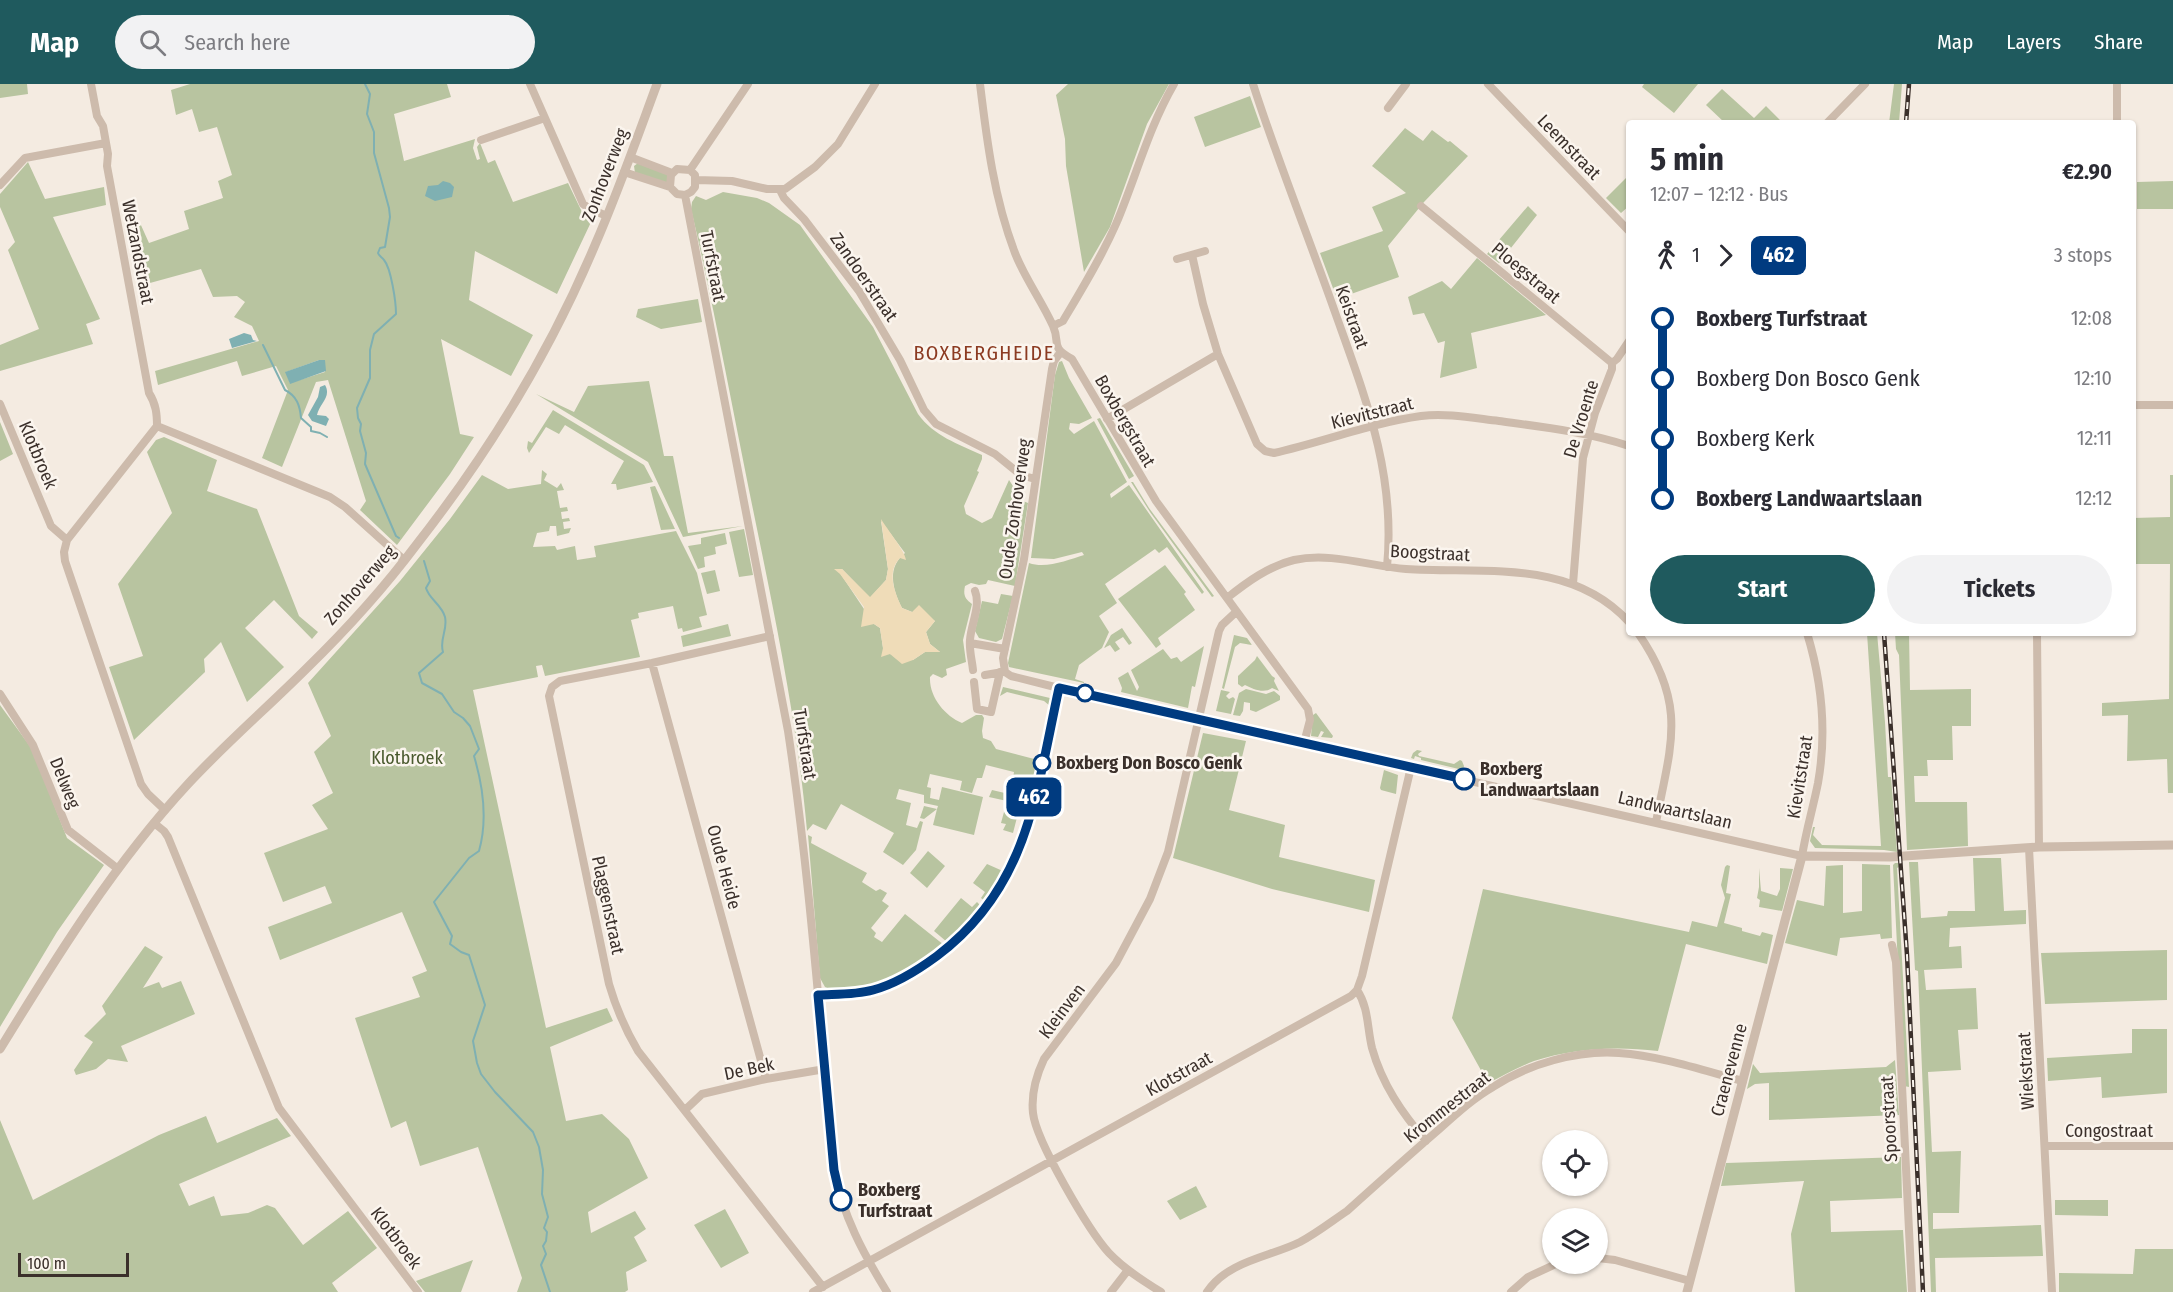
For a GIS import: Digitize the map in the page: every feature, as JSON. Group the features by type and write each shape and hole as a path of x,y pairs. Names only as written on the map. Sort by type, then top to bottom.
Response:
{"street":[{"name":"Wetzandstraat","path":"91,84 97,116 103,126 108,154 107,166 149,393 154,400 157,414 157,426"},
{"path":"530,84 583,204 607,216"},
{"name":"Zonhoverweg","path":"0,1049 70,936 154,823 240,732 309,667 404,560 476,463 519,396 569,301 607,216 657,84"},
{"path":"690,170 748,84"},
{"path":"696,180 732,181 780,190 794,183 827,156 849,127 875,84"},
{"path":"980,84 988,150 1000,209 1024,272 1053,326 1056,345 1060,353"},
{"path":"1053,326 1063,321 1104,249 1130,188 1150,131 1174,84"},
{"name":"Keistraat","path":"1253,84 1375,427 1387,494 1389,538 1387,567"},
{"path":"1388,108 1406,84"},
{"name":"Leemstraat","path":"1488,84 1626,228"},
{"path":"1830,120 1865,84"},
{"path":"2117,84 2117,120"},
{"path":"481,140 545,118"},
{"path":"0,185 25,158 105,143"},
{"path":"630,157 672,173"},
{"path":"624,172 670,187 677,194 685,195 695,187 695,175 683,168 672,173 669,180 670,187"},
{"name":"Zandoerstraat","path":"780,190 859,291 900,360 924,410 936,424 995,454 1021,475 1035,479"},
{"name":"Turfstraat","path":"685,195 788,731 801,818 838,1190 854,1234 887,1292"},
{"name":"Ploegstraat","path":"1421,206 1612,363"},
{"path":"1177,259 1205,251"},
{"name":"Kievitstraat","path":"1191,255 1218,354 1257,444 1265,451 1274,453 1423,416 1538,426 1588,435 1626,445"},
{"name":"De Vroente","path":"1574,584 1581,472 1588,435 1612,369 1612,363 1626,346"},
{"name":"Oude Zonhoverweg","path":"974,682 977,709 990,712 1002,672 1022,576 1052,369 1060,353"},
{"name":"Boxbergstraat","path":"1060,353 1072,359 1156,501 1308,709 1310,720 1304,743"},
{"path":"1107,419 1218,354"},
{"name":"Klotbroek","path":"0,404 51,526 67,540"},
{"path":"2136,405 2173,405"},
{"path":"165,810 143,789 141,784 65,561 64,552 67,540 157,426 330,497 345,507 404,560"},
{"name":"Boogstraat","path":"1227,598 1268,570 1294,560 1322,557 1387,567 1528,573 1574,584 1610,604 1626,619"},
{"path":"973,670 970,643 976,609 975,591"},
{"name":"Kleinven","path":"1161,1292 1128,1270 1102,1244 1084,1217 1039,1134 1033,1113 1033,1092 1044,1059 1116,963 1150,899 1168,852 1219,631 1236,612"},
{"name":"Plaggenstraat","path":"770,636 560,681 552,687 549,696 616,1010 638,1051 823,1287"},
{"path":"1640,636 1658,665 1665,684 1672,724 1670,759 1656,822"},
{"name":"Kievitstraat","path":"1802,856 1818,784 1823,740 1820,688 1808,636"},
{"path":"2037,636 2039,848"},
{"path":"970,643 1005,649"},
{"name":"Oude Heide","path":"652,663 766,1079"},
{"path":"985,675 1002,672"},
{"name":"Landwaartslaan","path":"1002,672 1059,688 1802,856 1890,857 2029,848 2173,845"},
{"path":"818,995 872,991 908,975 949,947 988,907 1008,876 1024,837 1059,688"},
{"name":"Delweg","path":"0,694 33,745 68,830 118,869"},
{"path":"1411,767 1357,990 1363,1000 1371,1045 1387,1087 1400,1109 1426,1141"},
{"name":"Klotbroek","path":"154,823 168,837 279,1108 418,1292"},
{"name":"Wiekstraat","path":"2029,848 2052,1292"},
{"name":"Craenevenne","path":"1687,1292 1802,856"},
{"name":"Spoorstraat","path":"1892,945 1896,962 1899,1074 1912,1292"},
{"name":"Klotstraat","path":"813,1292 1351,996 1357,990"},
{"name":"Krommestraat","path":"1207,1292 1222,1276 1235,1267 1302,1241 1331,1222 1347,1211 1462,1110 1493,1086 1537,1066 1575,1056 1617,1053 1642,1055 1743,1081"},
{"name":"De Bek","path":"685,1110 702,1094 766,1079 825,1069"},
{"name":"Congostraat","path":"2045,1146 2173,1146"},
{"path":"1608,1259 1690,1281"},
{"path":"1110,1292 1128,1270"},
{"path":"1511,1292 1528,1277 1542,1270"}],"green space":[{"path":"0,84 27,84 28,94 0,98"},
{"path":"190,84 447,84 451,97 394,114 404,161 475,139 473,148 477,160 480,159 477,147 480,143 488,163 495,160 513,202 568,183 582,212 592,220 557,294 475,251 469,300 533,335 511,376 441,339 460,434 474,437 450,474 397,545 360,510 366,501 328,380 316,382 282,467 262,458 288,390 276,366 242,376 237,361 158,385 155,371 259,341 252,326 234,317 245,302 237,296 213,297 201,269 139,286 129,227 140,223 149,243 189,229 184,211 223,198 218,181 232,175 217,127 199,132 192,109 176,115 171,90","holes":["325,360 325,372 290,383 286,372"]},
{"path":"1068,84 1169,84 1147,124 1110,227 1084,272 1066,166 1065,139 1056,95"},
{"path":"1644,84 1698,84 1674,113 1642,87"},
{"path":"1894,84 1902,84 1899,120 1889,120"},
{"path":"1722,89 1754,118 1766,106 1780,120 1722,120 1706,105"},
{"path":"1250,96 1261,127 1205,147 1194,117"},
{"path":"1405,128 1423,141 1432,130 1468,156 1424,202 1388,246 1399,277 1337,299 1320,253 1383,231 1372,207 1406,193 1372,166"},
{"path":"28,162 45,199 104,187 106,205 53,217 100,319 86,324 93,344 0,371 0,345 39,329 8,250 15,242 0,207 0,194"},
{"path":"638,163 668,173 667,185 635,173 634,166"},
{"path":"1626,178 1626,209 1621,213 1606,198"},
{"path":"2173,181 2173,209 2137,209 2137,182"},
{"path":"723,192 757,198 769,203 800,225 873,327 924,422 939,434 982,455 977,471 979,472 964,506 966,514 982,523 992,518 1009,480 1023,501 1028,503 1015,586 988,580 986,584 971,583 965,586 965,596 972,604 963,640 966,662 946,669 947,675 942,678 933,674 930,677 930,684 939,705 956,720 962,723 976,715 982,715 984,718 983,738 991,741 996,749 1038,760 1034,766 1036,767 1034,777 1027,778 1025,788 1012,785 1014,772 986,765 982,778 977,778 972,793 960,790 962,781 930,774 927,787 931,788 930,798 939,800 942,787 983,797 974,835 933,825 938,806 924,803 924,795 899,789 896,799 911,803 906,825 917,828 920,821 923,822 916,850 903,865 883,852 894,833 841,804 826,830 813,824 807,831 803,788 783,660 691,209 696,196 706,200","holes":["881,521 905,553 895,565 893,572 896,594 902,608 935,621 926,632 930,644 940,652 925,652 913,660 890,654 883,648 880,628 874,624 840,573 842,569 870,598 886,580 888,569"]},
{"path":"1528,206 1537,215 1499,263 1487,254"},
{"path":"1477,258 1546,315 1471,333 1477,368 1440,378 1445,341 1438,343 1424,313 1413,315 1408,297 1442,281 1451,289"},
{"path":"698,299 702,322 661,329 636,317 638,309"},
{"path":"1062,361 1092,418 1079,424 1070,423 1069,429 1074,434 1094,421 1127,482 1110,494 1111,498 1129,485 1204,592 1202,594 1167,547 1159,553 1155,549 1105,584 1117,603 1099,616 1109,632 1102,648 1079,665 1075,679 1084,683 1009,667 1008,663 1029,563 1050,564 1084,555 1082,552 1054,559 1031,558 1055,375 1059,362"},
{"path":"649,381 664,456 673,456 688,533 743,526 683,537 648,462 536,394 574,412 588,386"},
{"path":"553,410 644,465 653,482 617,490 616,484 611,484 624,461 565,425 559,434 546,427 529,453 528,441 532,443"},
{"path":"1100,418 1134,476 1129,479 1097,419"},
{"path":"0,422 13,454 0,461"},
{"path":"164,437 217,460 207,491 257,509 299,616 318,632 312,639 274,600 245,628 284,667 247,702 221,642 204,659 205,672 134,740 109,667 143,656 118,584 172,513 147,452 156,440"},
{"name":"Klotbroek","path":"542,470 547,474 544,480 557,488 561,483 564,490 557,491 560,508 567,507 568,511 561,512 562,519 569,518 570,521 563,522 564,529 571,528 569,533 557,536 556,526 550,526 549,531 537,533 533,547 555,546 557,550 575,546 577,560 596,557 594,546 676,531 697,573 707,615 699,617 702,627 683,632 682,628 678,629 673,606 638,613 639,618 631,620 640,657 545,676 542,665 536,666 538,677 473,690 546,1028 607,1008 613,1021 550,1047 566,1121 602,1114 629,1139 648,1178 588,1212 591,1233 635,1211 646,1229 634,1237 647,1261 626,1272 628,1290 625,1292 517,1292 522,1278 478,1147 420,1166 406,1121 391,1128 355,1018 420,997 412,977 427,971 402,912 280,960 268,927 332,903 325,886 283,902 264,853 328,829 312,805 333,793 314,752 331,736 308,683 400,581 482,475 508,489 541,484"},
{"path":"2170,475 2173,475 2173,793 2168,793 2167,759 2127,761 2128,715 2102,716 2102,703 2169,699 2170,564 2136,564 2136,518 2170,517"},
{"path":"1131,482 1214,596 1212,597 1150,512"},
{"path":"655,486 675,529 661,530 650,487"},
{"path":"744,529 753,575 739,577 729,532"},
{"path":"725,533 727,544 715,547 716,554 704,557 705,567 698,569 688,546 701,544 701,538"},
{"path":"1165,565 1186,592 1184,594 1195,610 1158,638 1161,644 1156,648 1118,599"},
{"path":"715,570 720,591 707,594 701,573"},
{"path":"1001,594 1013,596 1002,639 996,642 979,638 975,631 982,601 998,604"},
{"path":"728,624 731,636 683,647 681,636"},
{"path":"1122,628 1132,643 1129,645 1123,637 1115,642 1120,649 1115,652 1110,645 1104,648 1111,635"},
{"path":"1234,635 1247,638 1252,645 1240,643 1235,647 1224,689 1222,688"},
{"path":"1867,636 1877,636 1888,777 1891,777 1897,852 1815,848 1810,841 1813,827 1815,827 1813,835 1822,845 1881,846"},
{"path":"1895,636 1909,636 1910,690 1971,689 1971,726 1952,726 1953,760 1927,760 1928,776 1914,776 1915,802 1967,802 1968,846 1907,850 1899,655"},
{"path":"1204,646 1188,708 1121,692 1122,688 1118,678 1128,672 1137,691 1139,687 1131,670 1163,649 1171,659 1177,657 1181,662"},
{"path":"1257,656 1275,678 1274,681 1279,691 1272,688 1266,691 1258,690 1238,684 1238,676"},
{"path":"1003,687 1050,698 1050,706 1044,701 1007,692 1000,696"},
{"path":"1246,689 1266,694 1274,691 1280,696 1280,700 1256,712 1250,710 1250,703 1244,702 1240,716 1233,715 1239,693"},
{"path":"1221,690 1230,692 1226,696 1229,699 1233,697 1235,699 1231,714 1216,711"},
{"path":"0,705 32,749 67,838 104,865 57,932 0,1027"},
{"path":"1316,713 1333,736 1332,738 1321,737 1324,732 1321,731 1318,737 1311,736 1313,715"},
{"path":"1203,733 1246,741 1229,810 1285,825 1279,857 1375,880 1369,912 1272,889 1173,858"},
{"path":"1417,750 1422,751 1418,754 1419,756 1454,764 1460,760 1464,766 1463,770 1421,760 1415,756 1414,759 1411,758"},
{"path":"1384,770 1398,775 1396,794 1380,788"},
{"path":"1015,788 1024,790 1013,833 1003,830 1006,824 1001,823 1007,801 989,797 992,790 1009,794 1014,792"},
{"path":"924,806 937,809 924,819 920,818"},
{"path":"808,835 812,837 811,843 867,873 862,882 876,891 880,889 887,893 882,901 889,906 871,928 876,933 874,937 882,942 905,914 944,945 911,968 887,980 845,989 834,990 825,987 820,978"},
{"path":"928,851 945,866 927,888 910,873"},
{"path":"1973,858 2001,858 2004,911 2026,910 2026,924 1950,928 1949,947 1961,946 1962,968 1924,970 1926,990 1976,988 1978,1029 1958,1030 1961,1070 1928,1072 1932,1152 1961,1151 1959,1213 1933,1213 1933,1229 2041,1225 2043,1256 1935,1258 1936,1292 1931,1292 1918,971 1915,970 1909,862 1918,862 1921,918 1947,916 1948,911 1975,911"},
{"path":"1898,863 1899,867 1897,868 1909,1087 1904,1086 1893,865"},
{"path":"987,864 1005,872 986,902 981,898 985,892 973,883"},
{"path":"1862,864 1890,865 1892,938 1881,939 1880,934 1840,938 1837,956 1785,943 1797,900 1824,906 1826,866 1843,865 1843,913 1862,911"},
{"path":"1727,865 1730,866 1726,893 1731,894 1724,923 1760,936 1762,932 1773,935 1767,964 1686,944 1658,1051 1611,1049 1565,1053 1534,1061 1488,1083 1452,1018 1483,889 1689,932 1692,921 1717,927 1725,898 1721,885"},
{"path":"1759,868 1761,891 1777,896 1780,889 1780,868 1793,869 1782,911 1759,907 1760,900 1757,898"},
{"path":"961,898 972,907 977,902 982,907 947,942 934,931"},
{"path":"145,946 163,957 143,988 159,982 162,988 181,981 195,1014 121,1046 128,1062 108,1059 96,1069 76,1075 74,1070 93,1042 84,1036 106,1014 102,1006"},
{"path":"2167,950 2167,1000 2045,1004 2041,953"},
{"path":"2132,1029 2167,1029 2167,1093 2102,1098 2101,1077 2048,1081 2047,1058 2132,1053"},
{"path":"1895,1060 1899,1115 1769,1120 1769,1083 1755,1084 1747,1089 1753,1064 1760,1073 1886,1067"},
{"path":"206,1116 217,1143 277,1118 291,1136 179,1184 189,1206 214,1196 221,1216 248,1213 267,1205 275,1208 303,1245 348,1211 377,1248 332,1283 338,1292 0,1292 0,1120 33,1200 159,1135"},
{"path":"1901,1157 1902,1198 1830,1201 1831,1232 1903,1230 1907,1292 1795,1292 1791,1234 1804,1181 1721,1186 1726,1163"},
{"path":"1196,1186 1207,1207 1180,1220 1167,1201"},
{"path":"2055,1200 2108,1200 2108,1216 2055,1215"},
{"path":"725,1209 749,1253 721,1268 694,1225"},
{"path":"2135,1249 2173,1249 2173,1292 2059,1292 2059,1273 2133,1274"},
{"path":"473,1260 461,1292 425,1292 416,1281"}],"sand":[{"path":"881,519 906,560 900,558 893,570 893,583 899,602 902,608 912,612 919,605 935,621 926,632 930,644 940,652 925,652 902,664 890,654 881,657 883,648 880,628 874,624 861,627 864,607 834,569 842,569 870,597 886,580 888,569"}],"water":[{"path":"443,181 454,187 452,197 435,201 425,196 428,186 438,185"},
{"path":"244,333 251,335 253,340 257,341 232,348 229,339"},
{"path":"325,360 326,371 290,384 285,372"},
{"path":"325,385 326,397 317,415 326,416 329,419 326,426 312,421 308,415 318,397 320,387"}],"waterway":[{"path":"365,84 370,94 367,114 374,132 374,153 390,217 385,247 380,248 378,253 389,270 396,314 374,334 370,350 370,378 357,408 366,453 365,464 396,536 399,538"},
{"path":"263,345 285,390 297,402 301,418 311,427 311,431 327,437"},
{"path":"424,561 430,581 426,588 443,613 446,622 442,643 443,652 419,673 422,683 442,694 454,712 470,726 479,749 474,756 480,779 484,815 479,851 469,858 434,902 452,936 450,944 469,955 485,1005 473,1041 481,1074 533,1132 539,1147 543,1170 542,1194 548,1217 544,1228 547,1232 546,1241 543,1246 546,1254 541,1265 550,1292"}],"railway":[{"path":"1906,120 1909,84"},
{"path":"1884,636 1907,955 1923,1292"}],"bus line":[{"name":"462","path":"841,1200 834,1170 818,995 872,991 908,975 949,947 988,907 1008,876 1024,837 1059,688 1464,779"}],"place":[{"name":"Boxberg Don Bosco Genk","path":"1042,763"},
{"name":"Boxberg Landwaartslaan","path":"1464,779"},
{"name":"Boxberg Turfstraat","path":"841,1200"}],"district":[{"name":"BOXBERGHEIDE","path":"984,353"}]}
